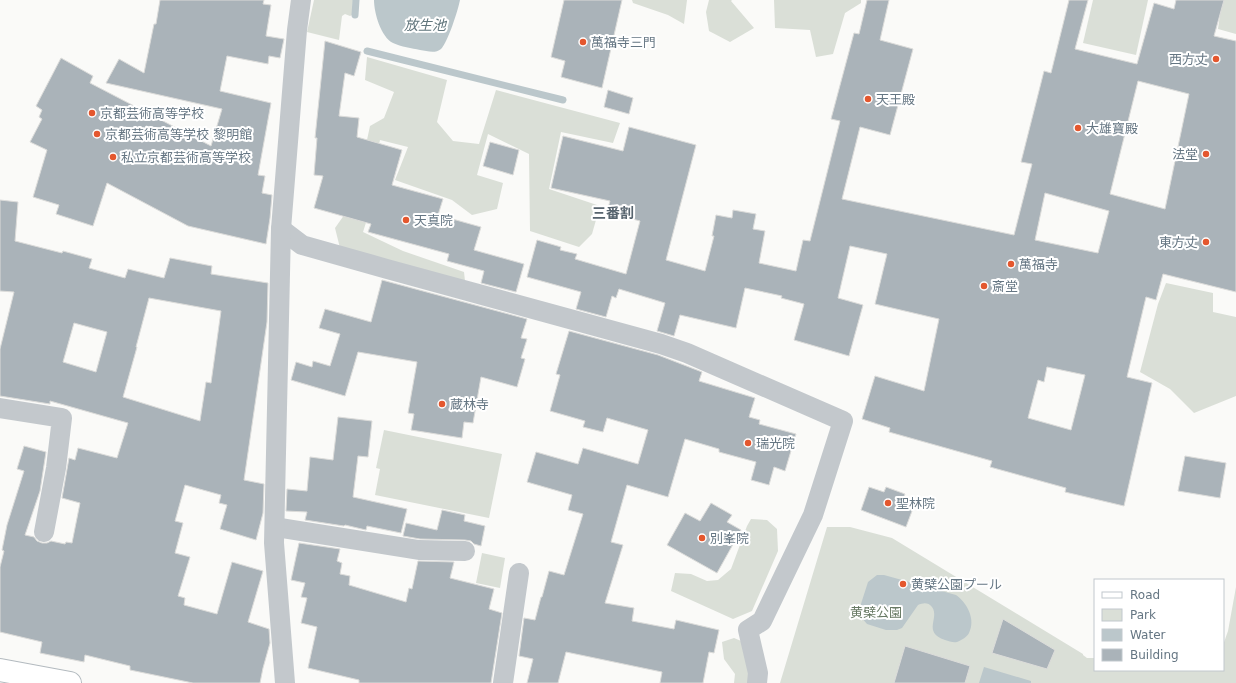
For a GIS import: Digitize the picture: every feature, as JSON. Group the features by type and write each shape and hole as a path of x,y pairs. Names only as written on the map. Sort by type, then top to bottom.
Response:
{"street":[{"path":"285,683 274,544 282,229 297,30 301,0"},
{"path":"282,229 302,245 661,344 687,353 843,422 813,515 762,621 748,630 758,673 757,683"},
{"path":"0,408 62,418 56,468 44,532"},
{"path":"275,527 419,550 465,551"},
{"path":"503,683 519,573"},
{"path":"0,670 70,683"}],"green space":[{"path":"314,0 353,0 352,15 350,16 345,14 342,16 339,40 307,32"},
{"path":"632,0 687,0 684,24 668,15 633,3"},
{"path":"709,0 732,0 731,1 754,28 730,42 709,31 706,12"},
{"path":"774,0 861,0 861,3 845,13 833,54 816,57 810,30 775,28"},
{"path":"1093,0 1148,0 1136,55 1083,43"},
{"path":"1222,0 1236,0 1236,34 1218,29"},
{"path":"367,57 447,80 437,122 453,141 479,144 496,90 620,123 613,143 561,132 549,189 600,206 592,234 579,247 530,231 529,154 488,134 477,175 503,183 497,209 472,215 452,200 395,180 408,147 380,140 373,171 381,175 363,232 403,251 464,272 465,281 340,248 335,228 347,211 359,177 370,126 384,118 394,92 365,80"},
{"path":"1166,283 1213,293 1213,312 1236,317 1236,396 1194,413 1170,389 1140,372 1158,304"},
{"path":"384,430 502,454 489,518 375,495 380,469 376,468"},
{"path":"751,519 767,520 777,529 778,551 752,611 733,619 671,591 675,573 691,574 707,581 718,580 731,569"},
{"name":"黄檗公園","path":"827,527 850,527 892,538 1083,654 1087,658 1094,658 1094,671 1224,671 1224,642 1228,631 1236,587 1236,683 780,683"},
{"path":"482,553 505,558 500,588 476,583"},
{"path":"734,638 746,643 751,683 734,683 735,674 724,659 722,642"}],"water":[{"name":"放生池","path":"374,0 460,0 447,40 439,51 434,52 403,46 389,40 385,36 379,24 375,11"},
{"path":"877,575 884,575 956,595 964,602 971,617 971,628 966,637 957,642 951,642 938,637 934,633 933,629 934,611 929,604 925,603 918,605 902,628 897,630 886,630 867,624 861,617 859,610 868,582"},
{"path":"984,667 1031,681 1031,683 979,683"}],"building":[{"path":"160,0 264,0 263,4 271,5 266,36 284,39 280,58 269,56 268,64 227,56 220,91 271,103 258,175 265,176 262,193 272,195 266,244 188,226 107,183 93,226 56,214 59,205 33,197 47,150 30,142 42,119 39,117 42,110 36,106 61,58 93,76 90,83 211,146 222,109 106,83 119,59 144,73 154,24 156,24"},
{"name":"萬福寺三門","path":"564,0 622,0 602,88 561,77 565,61 551,57"},
{"path":"867,0 889,0 880,40 913,49 890,135 860,127 842,199 1014,235 1032,164 1021,162 1044,71 1051,73 1069,0 1088,0 1075,49 1137,64 1154,3 1174,9 1176,0 1224,0 1214,36 1236,41 1236,292 1163,274 1156,300 1146,297 1127,377 1152,383 1124,506 1065,492 1066,488 990,467 992,461 889,432 890,428 862,419 875,376 924,391 939,319 875,304 887,254 850,246 838,298 863,305 849,356 794,340 804,304 781,298 782,296 745,288 736,328 680,315 674,336 657,331 665,303 619,289 616,298 612,296 606,317 576,309 581,292 527,277 537,240 561,247 560,250 577,254 575,259 626,274 640,221 607,212 610,201 551,188 563,136 623,151 629,127 696,145 666,260 705,271 714,236 712,236 716,215 732,218 733,210 756,214 753,229 765,231 759,263 796,271 803,240 810,241 840,121 831,119 854,33 859,34","holes":["1138,81 1189,94 1165,209 1110,194","1045,193 1109,211 1098,253 1035,240","1047,367 1085,375 1071,430 1028,418 1038,380 1044,382"]},
{"path":"325,41 361,52 354,76 345,73 339,116 359,118 357,137 402,150 392,185 443,199 438,215 481,227 474,250 524,264 516,292 481,283 484,271 447,261 449,254 368,232 371,224 314,208 323,176 314,175 317,138 315,138"},
{"path":"608,90 633,98 629,114 604,107"},
{"path":"490,142 519,150 513,175 483,166"},
{"path":"0,200 18,202 15,241 92,259 89,268 125,278 128,269 164,278 170,258 212,266 211,274 268,283 267,322 244,480 264,484 263,513 256,540 220,529 227,505 219,503 221,495 185,485 175,521 183,523 175,553 190,557 178,596 185,598 184,605 217,614 232,562 263,571 248,622 269,629 270,643 260,683 193,683 130,670 130,666 85,655 84,662 40,653 42,642 0,632 0,567 4,551 2,550 7,525 24,471 17,469 24,446 46,452 40,491 25,535 34,537 37,541 42,543 51,541 65,544 66,542 72,543 80,503 62,498 69,458 75,460 78,448 117,458 128,423 50,401 50,404 0,396 0,349 14,292 0,291","holes":["149,298 221,311 211,383 206,382 200,421 123,397","74,323 107,332 96,372 63,362"]},
{"path":"382,280 527,319 521,338 527,339 521,358 525,359 517,387 481,377 473,423 464,422 462,438 411,430 414,414 408,413 417,362 358,352 345,396 291,380 296,362 312,367 313,361 330,366 340,334 319,328 325,309 371,322"},
{"path":"569,331 658,355 702,372 699,381 755,398 749,417 760,420 759,424 796,434 785,471 774,467 769,485 751,480 756,462 719,452 719,449 685,439 668,497 627,485 611,542 623,545 605,603 634,608 632,621 674,629 676,620 719,630 714,653 709,652 703,683 660,683 662,672 566,652 558,683 527,683 533,659 519,656 524,618 535,620 549,571 564,575 583,514 568,510 572,495 527,482 536,452 578,464 583,448 638,464 648,430 607,418 603,432 583,427 585,421 550,411 560,375 556,374"},
{"path":"338,417 372,421 368,457 358,456 353,497 407,509 401,533 367,526 366,530 345,525 305,520 307,512 286,511 287,489 307,491 310,457 333,460"},
{"path":"1185,456 1226,463 1220,498 1178,491"},
{"path":"869,487 884,492 886,487 905,494 903,499 915,503 906,527 861,510"},
{"path":"711,503 732,515 727,522 741,530 717,573 667,545 685,513 700,521"},
{"path":"442,510 465,515 464,521 485,526 481,546 465,540 420,539 403,536 406,523 437,530"},
{"path":"299,543 340,549 337,561 342,563 340,574 350,576 349,585 406,602 409,588 412,589 418,561 454,562 450,578 494,589 489,609 502,613 491,683 359,683 359,680 308,668 317,627 301,623 307,598 301,597 305,583 291,580"},
{"path":"1003,619 1055,650 1047,669 992,653"},
{"path":"905,646 970,666 965,683 894,683"}],"waterway":[{"path":"355,15 356,0"},
{"path":"367,51 563,100"}],"place":[{"name":"萬福寺三門","path":"583,42"},
{"name":"西方丈","path":"1216,59"},
{"name":"天王殿","path":"868,99"},
{"name":"京都芸術高等学校","path":"92,113"},
{"name":"大雄寶殿","path":"1078,128"},
{"name":"京都芸術高等学校 黎明館","path":"97,134"},
{"name":"法堂","path":"1206,154"},
{"name":"私立京都芸術高等学校","path":"113,157"},
{"name":"天真院","path":"406,220"},
{"name":"東方丈","path":"1206,242"},
{"name":"萬福寺","path":"1011,264"},
{"name":"斎堂","path":"984,286"},
{"name":"蔵林寺","path":"442,404"},
{"name":"瑞光院","path":"748,443"},
{"name":"聖林院","path":"888,503"},
{"name":"別峯院","path":"702,538"},
{"name":"黄檗公園プール","path":"903,584"}],"district":[{"name":"三番割","path":"613,213"}]}
